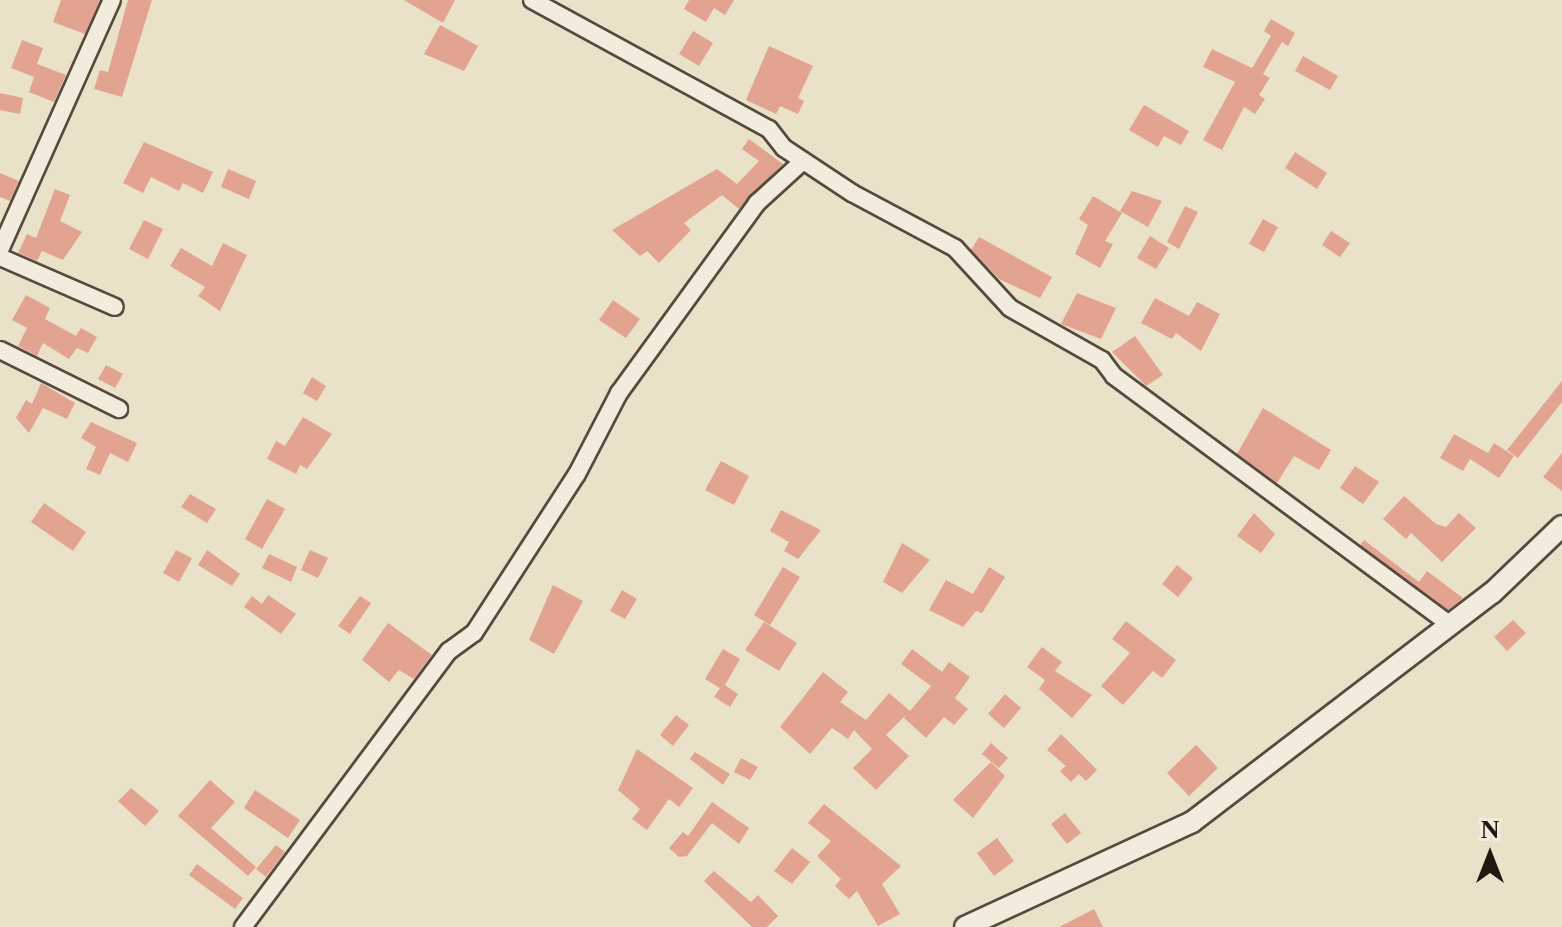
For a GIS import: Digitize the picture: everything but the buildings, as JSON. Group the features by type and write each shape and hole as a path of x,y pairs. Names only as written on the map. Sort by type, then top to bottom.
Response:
{"street":[{"path":"0,250 112,0"},
{"path":"532,0 769,129 803,161 955,248 1010,308 1102,360 1114,376 1450,625"},
{"path":"243,927 449,651 474,633 577,474 619,393 757,203 803,161"},
{"path":"0,257 115,307"},
{"path":"0,350 119,409"},
{"path":"965,927 1192,822 1450,625 1562,526"}]}
